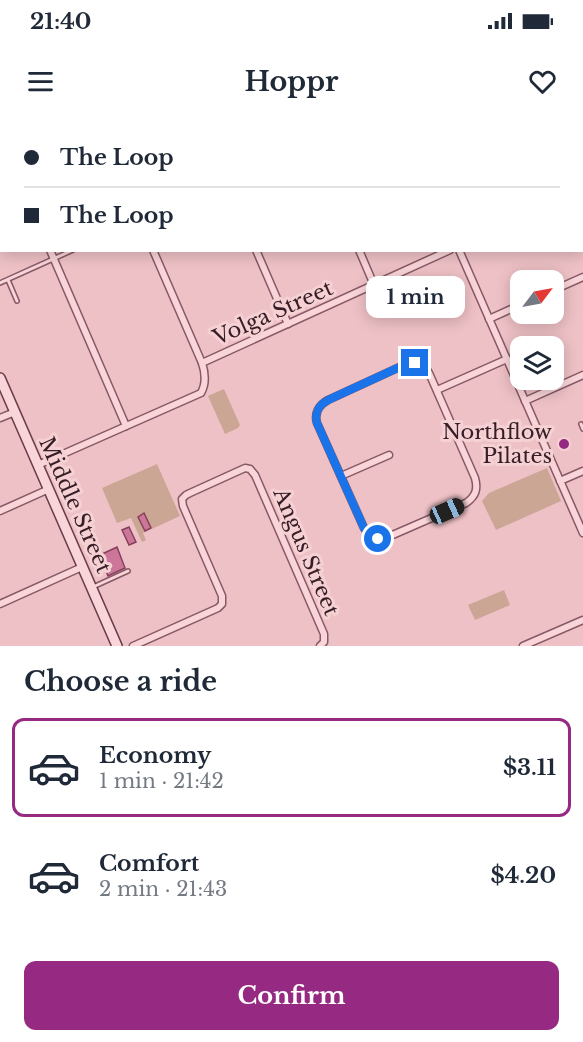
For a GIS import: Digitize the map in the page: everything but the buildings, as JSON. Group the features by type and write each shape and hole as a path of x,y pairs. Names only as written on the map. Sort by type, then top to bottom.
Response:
{"street":[{"path":"51,252 126,426"},
{"path":"154,252 202,363"},
{"path":"257,252 288,324"},
{"path":"360,252 374,285"},
{"name":"Volga Street","path":"38,465 201,393 205,373 202,363 446,252"},
{"path":"460,252 583,533"},
{"path":"564,286 583,277"},
{"path":"489,319 510,310"},
{"path":"437,390 507,359"},
{"path":"415,363 426,368 437,390 475,478 476,490 471,500 388,537 378,539 367,533 364,528 316,419 316,413 323,403 404,365 415,363"},
{"path":"525,401 583,375"},
{"name":"Middle Street","path":"0,378 115,646"},
{"path":"0,418 15,412"},
{"path":"341,476 389,454"},
{"name":"Angus Street","path":"133,646 218,608 222,604 222,596 195,541 182,502 184,497 190,493 248,468 252,471 324,634 325,639 320,646"},
{"path":"560,481 583,471"},
{"path":"0,511 49,489"},
{"path":"0,604 82,567"},
{"path":"523,646 540,643 583,620"}],"lane":[{"path":"0,283 69,252"},
{"path":"8,280 17,301"},
{"path":"91,588 128,571"}],"shaded area":[{"path":"224,389 240,425 225,434 208,396"},
{"path":"157,464 180,516 143,533 146,540 142,542 131,518 117,523 102,488"},
{"path":"547,468 561,501 496,530 482,501 489,493"},
{"path":"504,590 510,605 475,620 468,605"}],"place":[{"name":"Northflow Pilates","path":"564,444"}],"route":[{"path":"378,539 367,533 364,528 317,423 316,413 320,406 328,400 404,365 415,363"}]}
